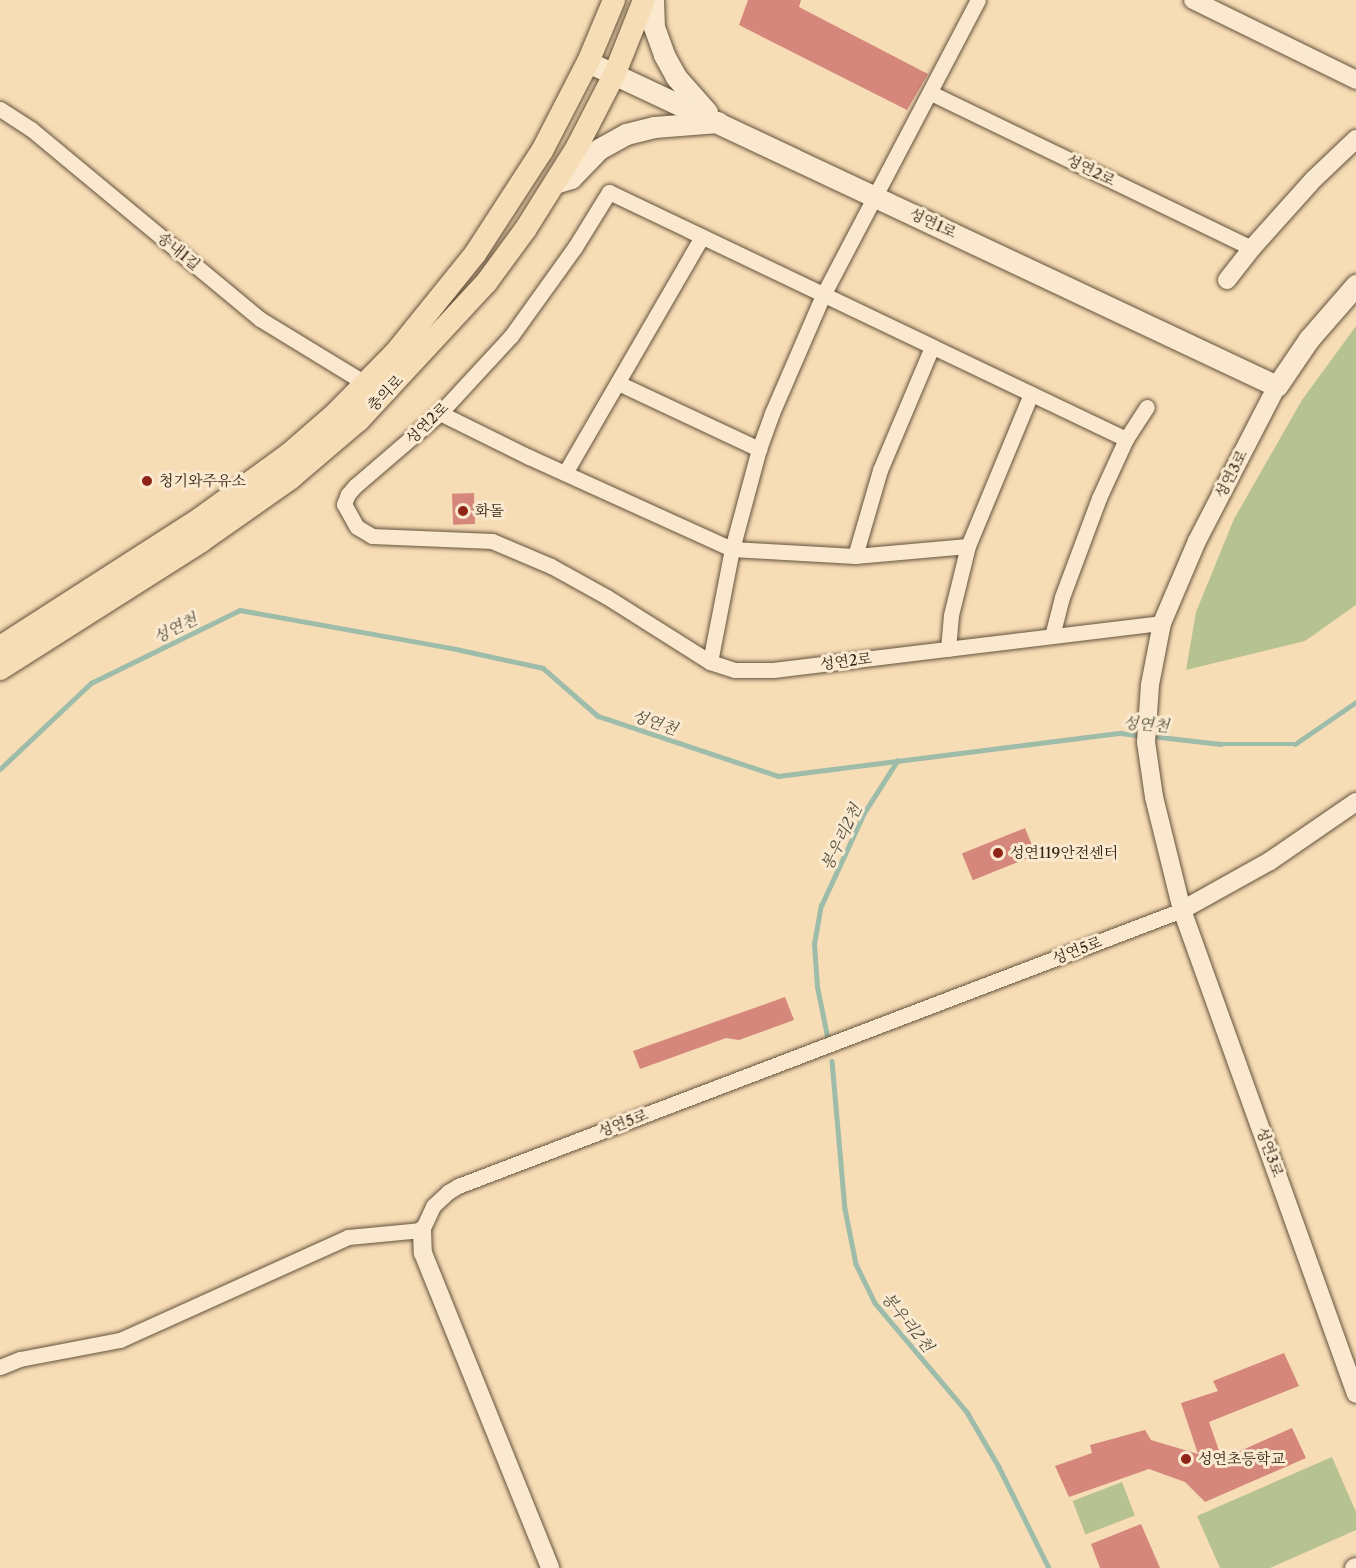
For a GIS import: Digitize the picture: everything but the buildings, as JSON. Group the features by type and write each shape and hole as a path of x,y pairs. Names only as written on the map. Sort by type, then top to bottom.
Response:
{"main road":[{"name":"충의로","path":"0,647 201,518 290,454 396,352 498,222 551,134 588,62 614,0"},
{"name":"충의로","path":"0,669 218,529 291,478 359,420 486,283 558,182 615,73 644,0"},
{"path":"653,0 654,27 668,63 693,98 718,122"},
{"name":"성연1로","path":"588,62 1277,386"},
{"path":"558,182 571,178 599,149 626,134 654,127 718,122"},
{"path":"551,134 577,147"},
{"name":"성연3로","path":"1277,386 1310,339 1356,285"}],"street":[{"path":"710,662 732,549 759,449 823,295 978,0"},
{"path":"1193,0 1356,80"},
{"name":"성연2로","path":"931,93 1252,248"},
{"name":"송내1길","path":"0,109 31,129 260,319 365,383"},
{"path":"1227,280 1252,248 1314,179 1356,139"},
{"name":"성연2로","path":"1126,439 609,192 575,247 511,336 440,413 348,494 346,510 357,527 366,534 382,538 492,541 560,572 710,662 735,670 753,671 1162,623"},
{"path":"565,473 702,237"},
{"path":"855,556 880,470 932,347"},
{"path":"618,383 759,449"},
{"name":"성연3로","path":"1277,386 1197,541 1162,623 1150,686 1146,742 1154,797 1182,910 1356,1394"},
{"path":"948,649 951,615 968,546 1031,394"},
{"path":"1052,636 1055,618 1084,536 1126,439 1147,407"},
{"path":"440,413 732,549 855,556 968,546"},
{"path":"1182,910 1270,861 1356,802"},
{"name":"성연5로","path":"422,1230 433,1206 458,1186 1182,910"},
{"path":"0,1367 20,1359 120,1340 348,1237 422,1230 423,1253 550,1568"}],"green space":[{"path":"1356,326 1356,605 1305,641 1186,670 1196,612 1234,519 1302,400"},
{"path":"1332,1457 1356,1512 1356,1530 1270,1568 1220,1568 1197,1516"},
{"path":"1122,1482 1135,1516 1085,1535 1073,1501"}],"waterway":[{"name":"성연천","path":"0,769 91,683 240,610 456,649 543,668 598,716 778,776 1120,733 1143,736"},
{"name":"성연천","path":"1151,736 1221,744 1295,744 1356,702"},
{"name":"봉우리2천","path":"827,1036 817,987 814,944 821,906 864,813 897,761"},
{"name":"봉우리2천","path":"832,1061 845,1209 856,1264 875,1303 967,1412 999,1467 1049,1568"}],"place":[{"name":"청기와주유소","path":"147,481"},
{"name":"화돌","path":"463,511"},
{"name":"성연119안전센터","path":"998,853"},
{"name":"성연초등학교","path":"1186,1459"}]}
